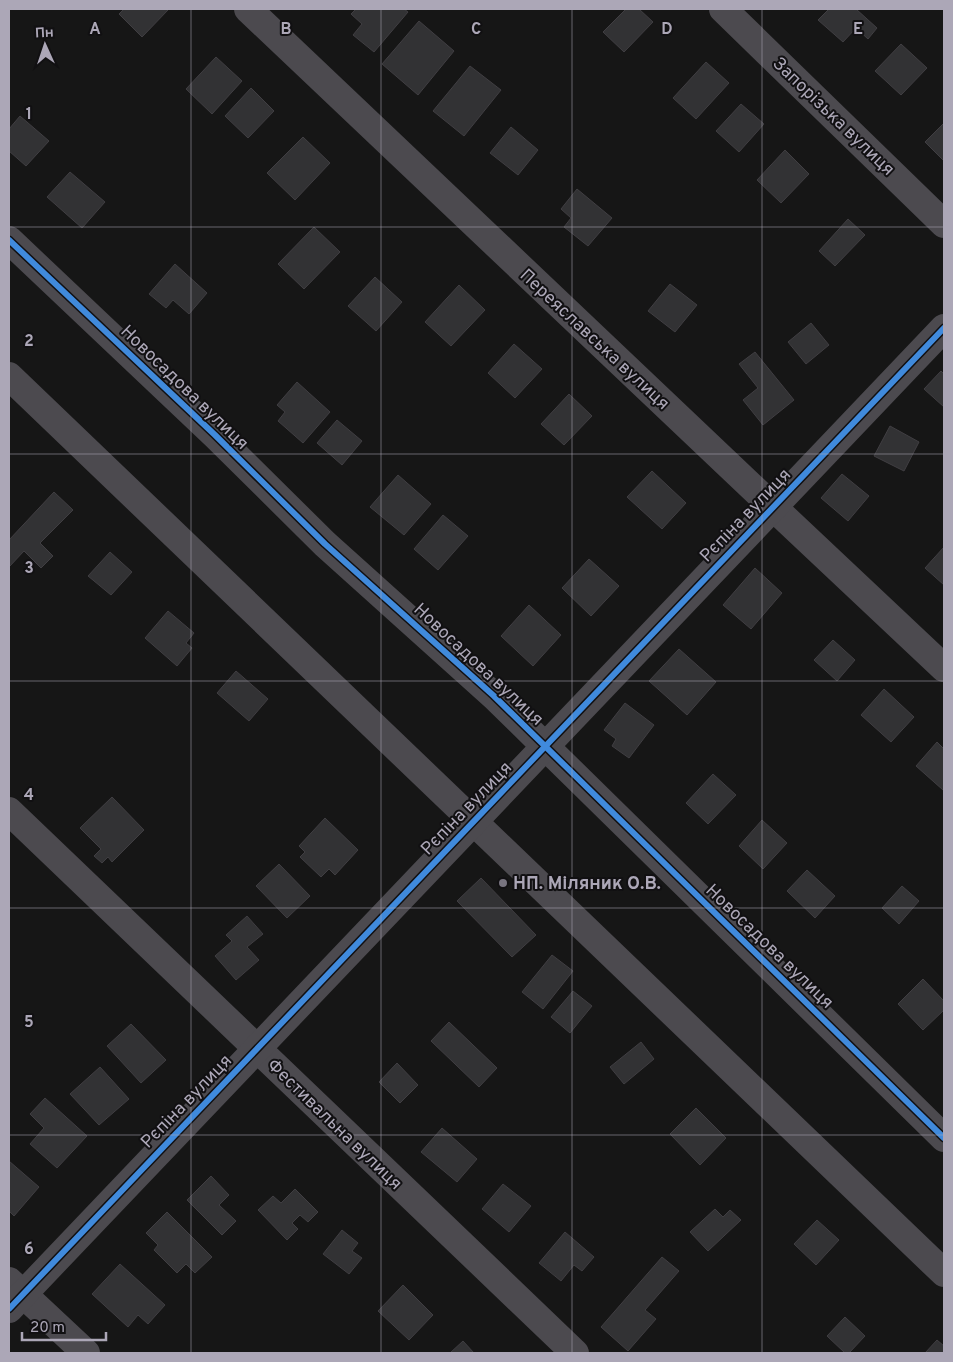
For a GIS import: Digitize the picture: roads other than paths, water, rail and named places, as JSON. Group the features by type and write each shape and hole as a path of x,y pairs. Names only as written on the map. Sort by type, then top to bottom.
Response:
{"street":[{"name":"Переяславська вулиця","path":"248,9 944,668"},
{"name":"Запорізька вулиця","path":"723,9 944,224"},
{"name":"Новосадова вулиця","path":"9,240 215,435 325,544 494,696 944,1138"},
{"name":"Рєпіна вулиця","path":"13,1295 257,1049 944,328"},
{"path":"9,376 944,1273"},
{"name":"Фестивальна вулиця","path":"9,811 575,1353"},
{"path":"13,1295 86,1353"}],"place":[{"name":"НП. Міляник О.В.","path":"503,883"}]}
